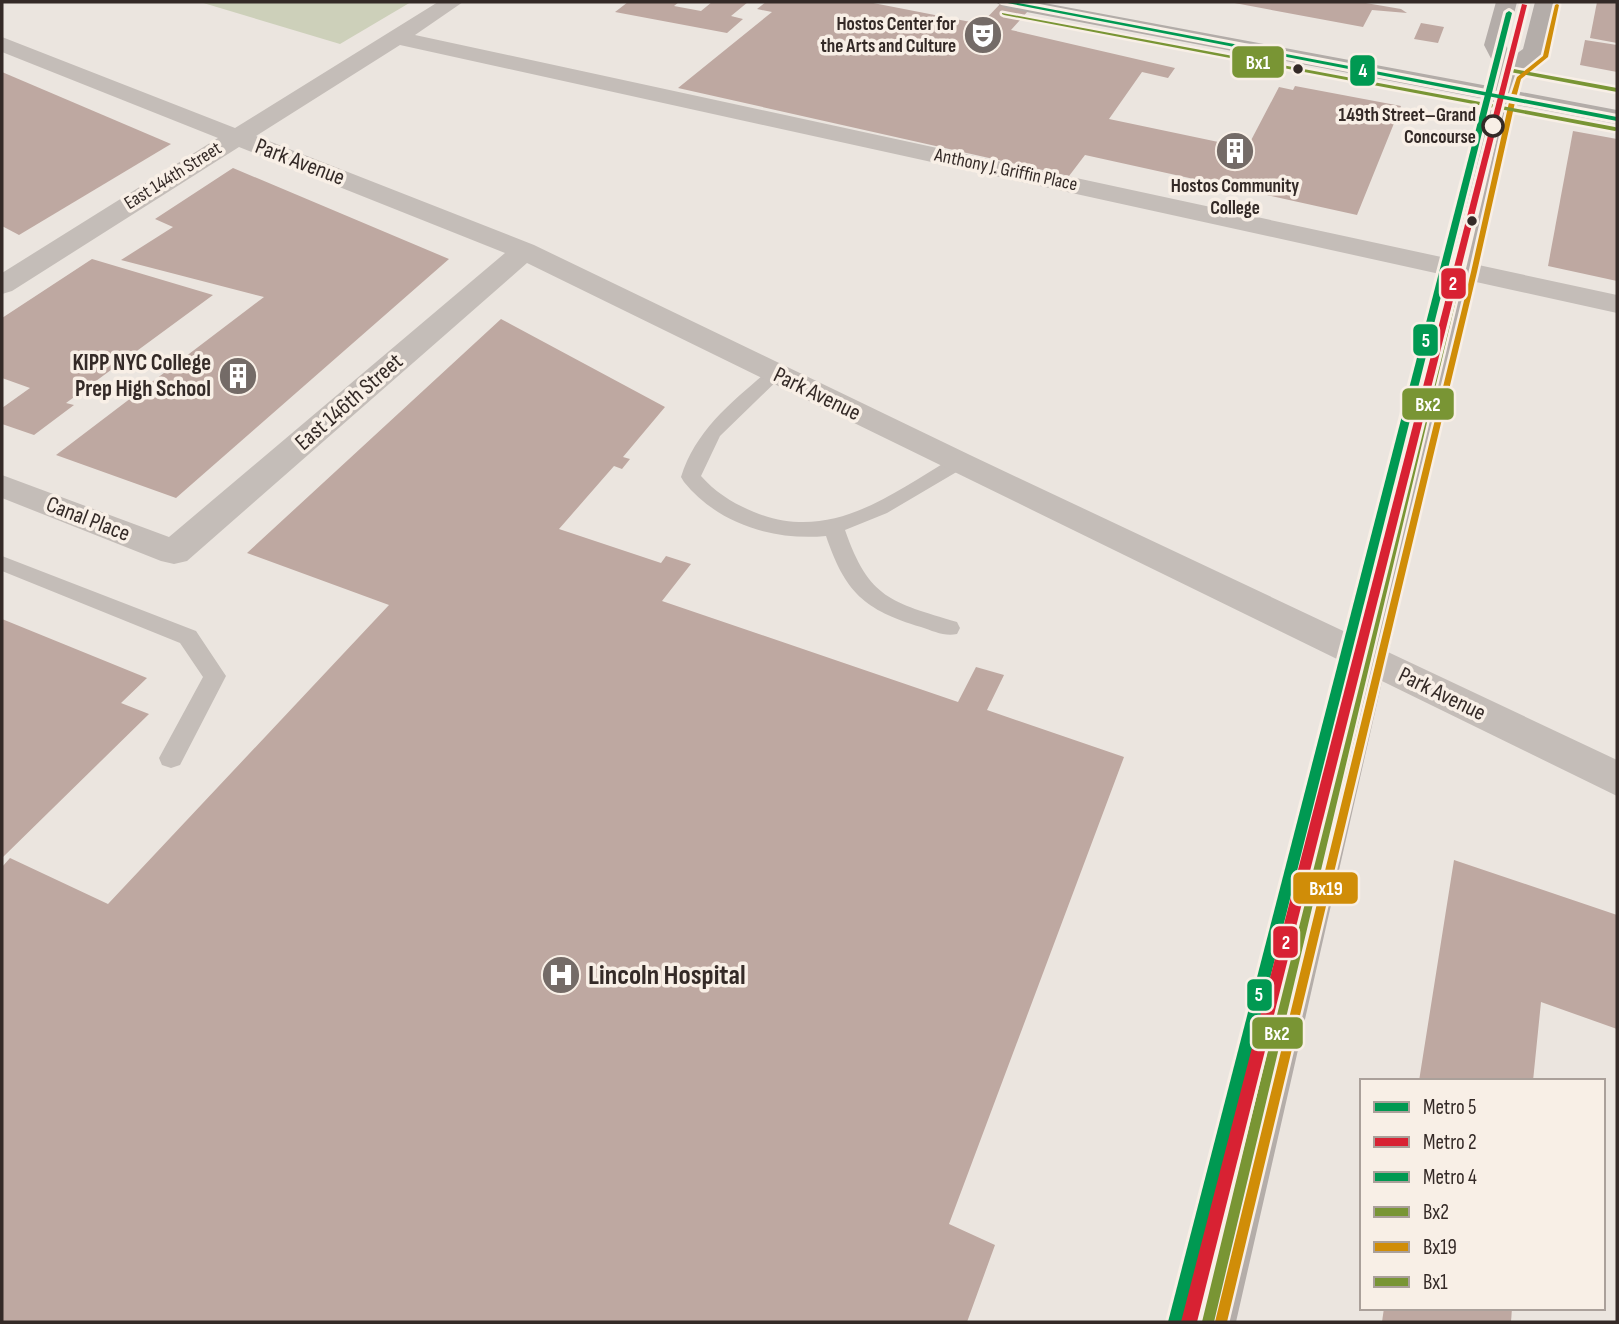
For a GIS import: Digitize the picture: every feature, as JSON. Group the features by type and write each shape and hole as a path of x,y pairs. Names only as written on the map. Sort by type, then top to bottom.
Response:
{"main road":[{"path":"1006,2 1504,83 1617,90"},
{"path":"1208,1322 1459,281 1504,83 1495,45 1506,2"},
{"path":"1504,83 1534,51 1545,2"},
{"path":"1474,64 1504,83 1617,117"}],"street":[{"name":"East 144th Street","path":"2,285 452,2"},
{"name":"Anthony J. Griffin Place","path":"392,39 1459,281 1617,304"},
{"name":"Park Avenue","path":"2,44 244,131 524,251 958,463 1617,779"},
{"name":"East 146th Street","path":"174,552 524,251"},
{"name":"Canal Place","path":"2,486 174,552"}],"lane":[{"path":"776,373 710,434 695,457 691,477 704,495 752,521 810,533 834,529 874,511 958,463"},
{"path":"834,529 842,555 864,594 886,609 949,628"},
{"path":"2,563 188,637 215,677 170,758"}],"green space":[{"path":"200,2 411,2 340,44"}],"building":[{"path":"628,2 679,2 674,6 701,11 712,2 748,2 731,16 743,19 727,33 615,12"},
{"path":"766,2 868,2 981,24 1002,2 1036,2 1011,30 1175,68 1168,78 1142,72 1109,119 1247,148 1279,87 1293,90 1295,86 1401,106 1357,215 1085,155 1069,176 678,88 772,12 757,9"},
{"path":"1229,2 1360,2 1401,9 1407,13 1372,10 1363,27"},
{"path":"1597,2 1617,2 1617,43 1590,38"},
{"path":"1421,23 1444,27 1438,43 1414,39"},
{"path":"1585,40 1617,45 1617,72 1580,65"},
{"path":"2,72 171,144 19,235 2,226"},
{"path":"1573,131 1617,139 1617,281 1548,266"},
{"name":"KIPP NYC College Prep High School","path":"233,168 449,259 176,498 56,455 264,297 121,260 173,227 155,219"},
{"path":"92,259 213,295 66,403 74,405 34,435 2,424 2,408 30,388 2,378 2,318"},
{"name":"Lincoln Hospital","path":"501,319 665,407 623,457 630,459 622,469 614,466 559,529 661,563 666,556 691,564 662,601 958,702 976,667 1004,675 987,710 1124,757 949,1224 995,1245 967,1322 2,1322 2,867 10,858 108,904 389,605 247,553"},
{"path":"2,619 147,678 121,703 149,714 2,858"},
{"path":"1454,860 1617,915 1617,1029 1541,1002 1533,1079 1419,1079"},
{"path":"1384,1310 1512,1310 1511,1322 1382,1322"}],"metro line":[{"name":"4","path":"1005,2 1617,119"},
{"name":"2","path":"1189,1322 1524,5"},
{"name":"5","path":"1176,1322 1509,13"}],"transit line":[{"name":"Bx19","path":"1221,1322 1474,272 1513,98 1519,78 1545,57 1557,5"},
{"name":"Bx1","path":"1004,14 1615,129"},
{"name":"Bx2","path":"1208,1322 1508,70 1617,90"}],"place":[{"name":"Hostos Center for the Arts and Culture","path":"983,35"},
{"name":"149th Street–Grand Concourse","path":"1493,126"},
{"name":"Hostos Community College","path":"1235,151"},
{"name":"KIPP NYC College Prep High School","path":"238,376"},
{"name":"Lincoln Hospital","path":"561,975"}]}
